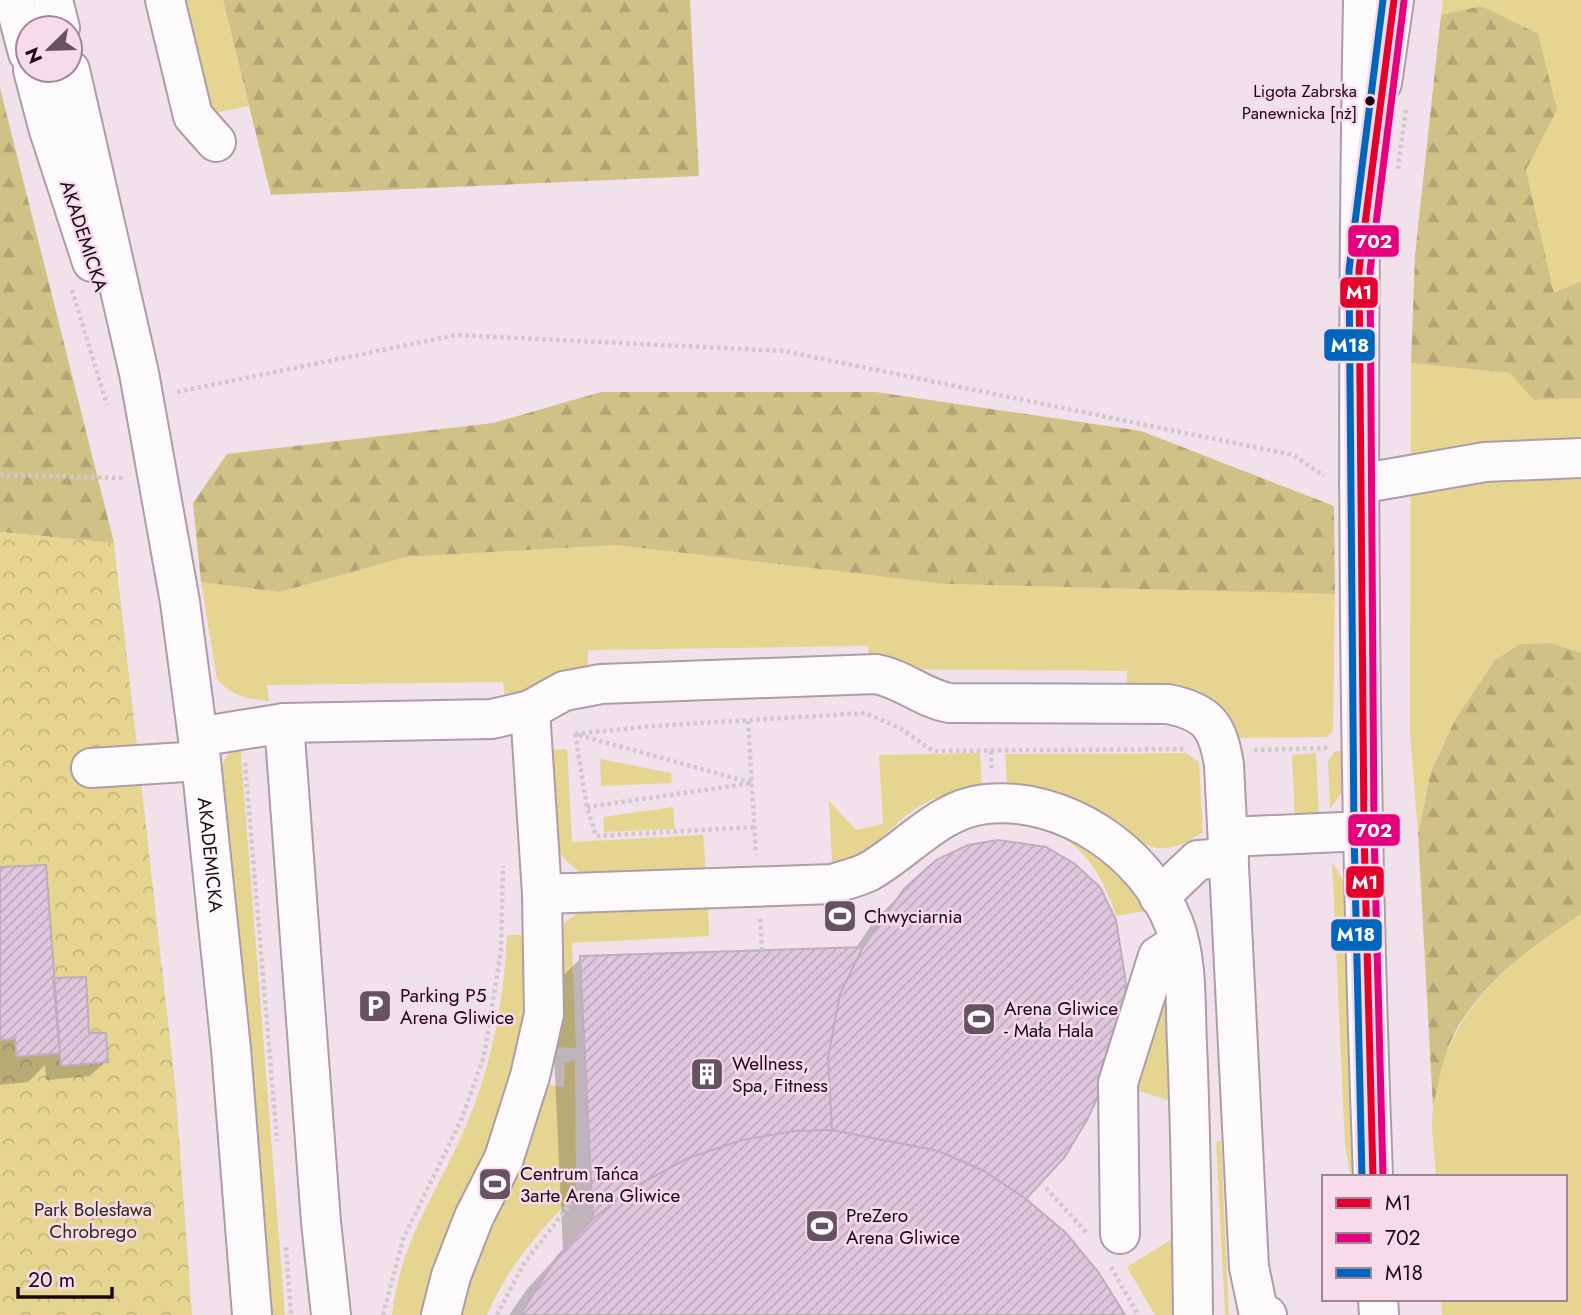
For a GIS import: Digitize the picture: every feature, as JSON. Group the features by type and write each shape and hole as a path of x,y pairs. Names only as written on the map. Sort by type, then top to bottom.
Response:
{"street":[{"path":"165,0 193,116 216,142"},
{"path":"1363,0 1359,484 1373,1175"},
{"path":"1359,270 1394,0"},
{"name":"AKADEMICKA","path":"37,84 48,127 103,294 144,398"},
{"name":"AKADEMICKA","path":"72,84 144,398 137,483 180,602 199,749 231,1049 252,1315"},
{"path":"1359,484 1485,463 1581,458"},
{"path":"91,768 199,749 284,723 492,719 530,710 564,691 579,687 876,674 892,677 933,700 949,703 1168,704 1192,709 1209,721 1220,739 1224,765 1249,1267 1258,1310 1267,1315"},
{"path":"441,1315 474,1217 505,1158 530,1076 544,1014 542,894 530,710"},
{"path":"284,723 321,1222 331,1315"},
{"path":"542,894 834,884 868,872 937,821 984,804 1025,804 1071,817 1114,845 1152,885 1174,925 1179,943 1183,961 1189,1096 1193,1315"},
{"path":"1159,897 1198,860 1228,847 1364,831"},
{"path":"1120,1234 1118,1083 1158,956 1179,943"}],"path":[{"path":"68,276 107,407"},
{"path":"144,398 456,335 784,351 1293,455 1340,488 1359,484"},
{"path":"122,467 137,483"},
{"path":"0,475 137,483"},
{"path":"575,734 865,713 900,728 933,751 991,754 1189,749"},
{"path":"748,720 756,855"},
{"path":"575,734 752,783"},
{"path":"575,734 587,807 596,836 754,827"},
{"path":"1254,750 1325,748"},
{"path":"244,749 278,1152"},
{"path":"587,807 752,783"},
{"path":"383,1315 404,1239 462,1118 484,1056 501,951 503,861"},
{"path":"497,1315 523,1265 571,1203"},
{"path":"285,1234 291,1315"}],"green space":[{"path":"176,0 223,0 249,106 214,113 201,100"},
{"path":"223,0 690,0 699,176 271,195"},
{"path":"1443,0 1581,0 1581,281 1554,294 1526,170 1557,110 1481,6 1441,15"},
{"path":"1481,6 1538,34 1557,110 1526,170 1554,293 1581,281 1581,398 1534,400 1510,373 1411,363 1415,255 1441,15"},
{"path":"0,88 114,543 0,532"},
{"path":"1411,363 1511,373 1534,400 1581,398 1581,653 1551,643 1520,644 1495,660 1455,720 1431,770 1418,834 1410,733"},
{"path":"601,392 876,392 1141,431 1334,506 1335,594 945,584 616,545 406,557 280,592 201,582 193,503 227,454 493,423"},
{"name":"Park Bolesława Chrobrego","path":"0,532 114,543 175,1083 192,1315 0,1315"},
{"path":"616,545 945,584 1335,594 1333,731 1327,737 1230,738 1126,694 1127,671 870,669 868,646 588,650 587,673 506,705 503,682 267,685 269,701 240,696 217,679 201,582 280,592 406,557"},
{"path":"1551,643 1581,653 1581,914 1514,963 1471,1008 1449,1044 1433,1107 1418,834 1431,771 1455,720 1495,660 1520,644"},
{"path":"240,743 285,1315 266,1315 220,768 231,749"},
{"path":"567,749 572,842 703,835 706,872 595,879 576,869 563,857 555,842 549,808 550,750"},
{"path":"1335,751 1348,751 1344,789 1330,809 1328,761"},
{"path":"980,753 982,788 952,793 923,804 869,848 846,860 832,862 829,801 856,830 883,824 879,755"},
{"path":"1186,753 1199,762 1203,832 1183,844 1166,848 1150,846 1136,840 1075,799 1042,788 1007,782 1005,754"},
{"path":"1316,753 1319,817 1295,821 1292,755"},
{"path":"600,759 671,773 672,783 601,786"},
{"path":"673,807 675,829 604,832 603,817"},
{"path":"1019,814 1103,851 1150,910 1116,916 1103,883 1087,858 1068,841 1046,830 1021,824 994,823 932,832"},
{"path":"1332,862 1348,888 1356,1175 1351,1175 1345,1145"},
{"path":"708,899 709,936 572,943 576,1048 550,1047 556,944 565,922 586,907"},
{"path":"1581,914 1581,1315 1442,1315 1441,1301 1567,1301 1567,1175 1436,1175 1432,1133 1432,1115 1439,1074 1450,1045 1465,1018 1505,971"},
{"path":"507,935 525,935 523,1033 512,1091 425,1315 392,1315 402,1265 410,1243 461,1137 488,1064 503,987"},
{"path":"1167,971 1179,1315 1155,1315 1127,1267 1172,1239 1170,1101 1128,1087"},
{"path":"575,1060 576,1193 515,1265 487,1315 455,1315 544,1084 564,1087 565,1063"},
{"path":"1216,1141 1221,1141 1229,1315 1225,1315"}],"building":[{"name":"Arena Gliwice - Mała Hala","path":"998,840 1046,847 1075,864 1100,887 1116,920 1126,983 1123,1016 1107,1077 1087,1120 1064,1158 1026,1199 984,1171 939,1151 832,1130 828,1058 840,994 863,947 904,889 936,860 968,845"},
{"path":"46,865 60,1053 16,1057 15,1039 0,1040 0,867"},
{"name":"Wellness, Spa, Fitness","path":"863,947 840,994 828,1058 832,1130 794,1131 742,1140 688,1158 629,1190 593,1219 580,956"},
{"path":"86,977 89,1033 106,1033 108,1062 61,1066 53,978"},
{"name":"PreZero Arena Gliwice","path":"832,1130 939,1151 984,1171 1026,1199 1066,1233 1099,1273 1125,1315 520,1315 557,1257 593,1219 629,1190 688,1158 742,1140 794,1131"}],"transit line":[{"name":"M18","path":"1362,1175 1354,831 1349,270 1383,0"},
{"name":"M1","path":"1373,1175 1364,831 1359,270 1394,0"},
{"name":"702","path":"1383,1175 1374,831 1370,271 1404,1"}],"place":[{"name":"Ligota Zabrska Panewnicka [nż]","path":"1370,101"},
{"name":"Chwyciarnia","path":"840,916"},
{"name":"Parking P5 Arena Gliwice","path":"375,1006"},
{"name":"Arena Gliwice - Mała Hala","path":"979,1019"},
{"name":"Wellness, Spa, Fitness","path":"707,1074"},
{"name":"Centrum Tańca 3arte Arena Gliwice","path":"495,1184"},
{"name":"PreZero Arena Gliwice","path":"822,1226"}]}
